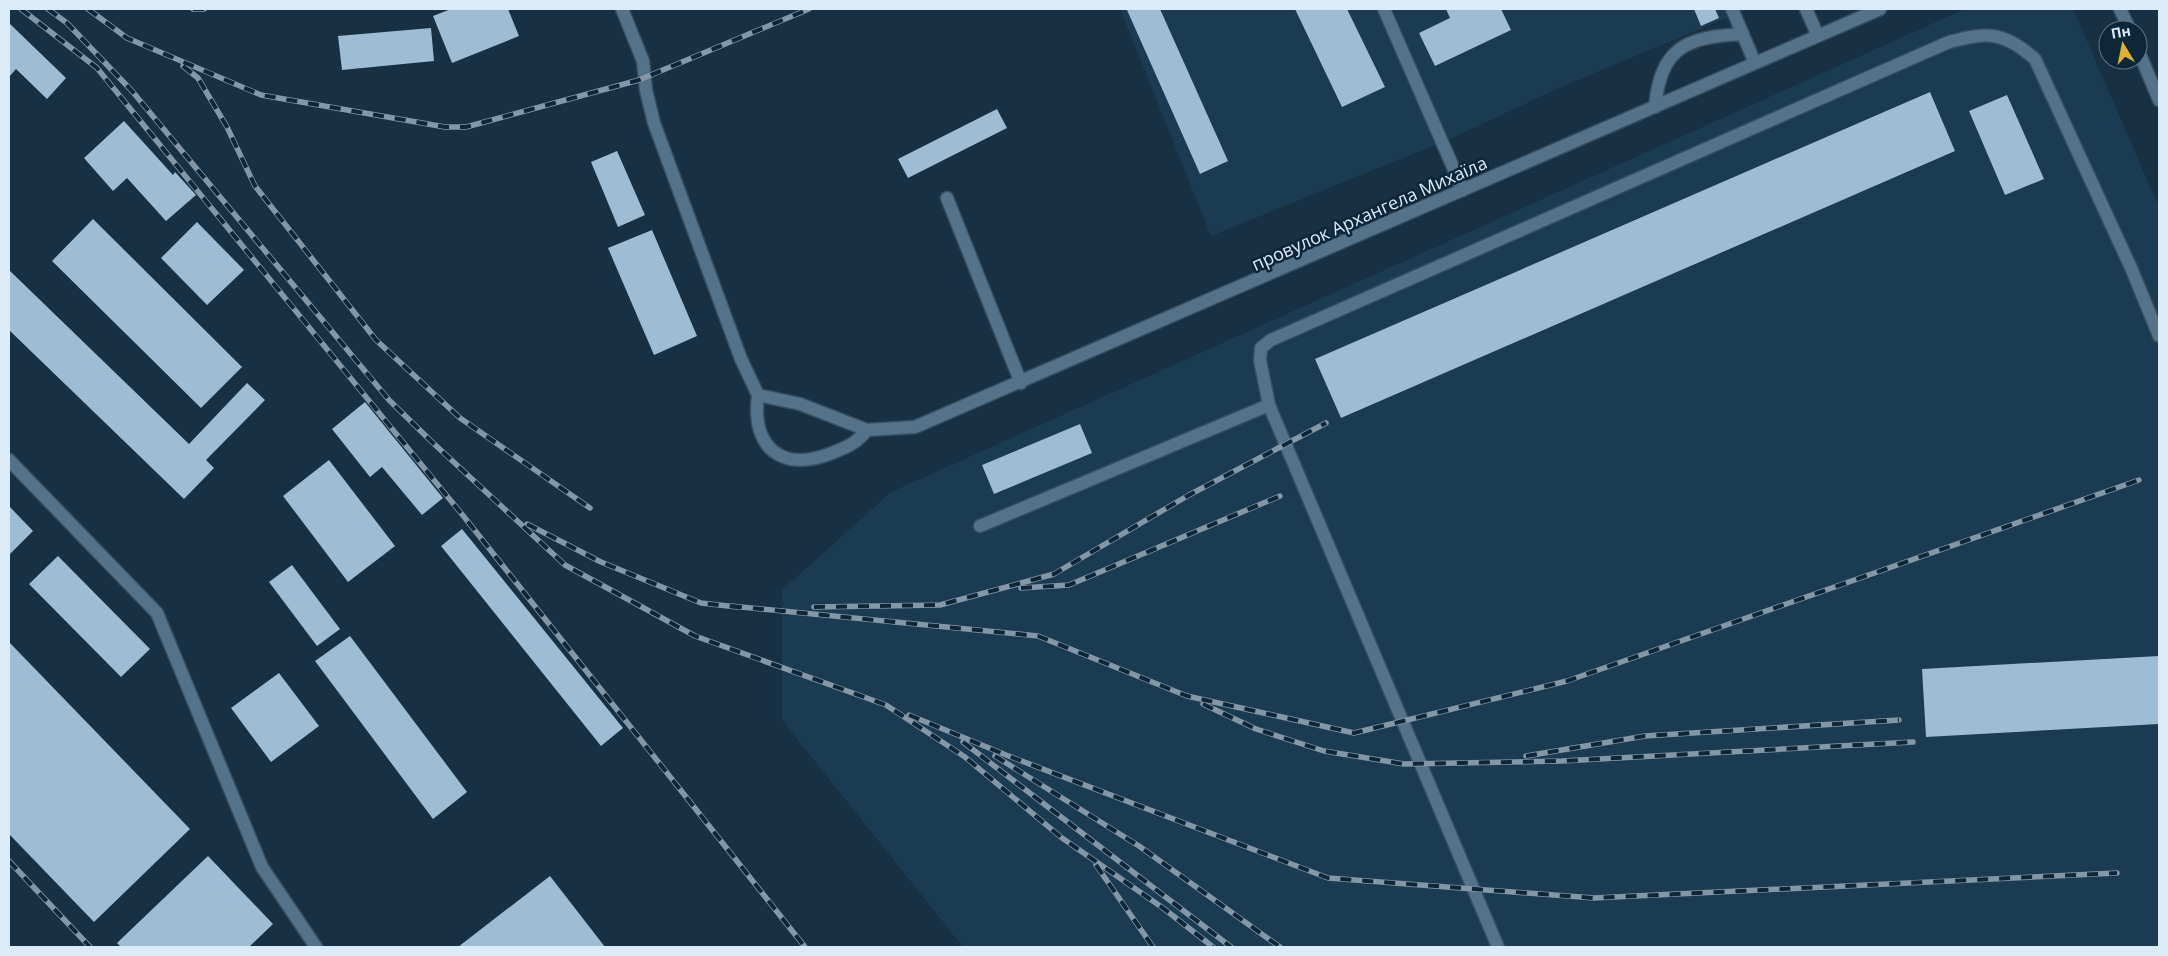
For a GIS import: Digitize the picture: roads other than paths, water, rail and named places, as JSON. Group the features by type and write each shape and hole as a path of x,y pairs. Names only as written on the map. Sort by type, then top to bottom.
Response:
{"street":[{"path":"622,9 643,61 646,90 654,123 741,359 758,395 757,407 761,430 767,446 781,457 799,462 814,460 853,445 867,430"},
{"path":"1384,9 1463,190"},
{"path":"1732,9 1755,63"},
{"path":"1806,9 1818,36"},
{"name":"провулок Архангела Михаїла","path":"758,395 800,404 867,430 915,427 1021,383 1880,9"},
{"path":"1655,107 1658,84 1665,64 1677,51 1691,42 1743,34"},
{"path":"1498,947 1270,404 1260,360 1262,348 1271,340 1949,42 1972,36 1995,35 2018,43 2035,59 2132,270 2159,336"},
{"path":"2146,70 2159,100"},
{"path":"947,198 1021,383"},
{"path":"980,526 1270,404"},
{"path":"9,460 156,613 262,867 316,947"}],"railway":[{"path":"21,9 97,68 465,518 805,947"},
{"path":"48,9 67,23 132,91 389,400 565,565 695,636 886,705 965,757 1062,838 1163,908 1213,947"},
{"path":"88,9 127,38 261,95 445,127 466,127 639,80 809,9"},
{"path":"193,9 204,9"},
{"path":"183,66 198,78 227,127 255,186 376,340 460,418 590,508"},
{"path":"814,607 940,605 1054,574 1189,495 1326,423"},
{"path":"731,606 1038,636 1187,696 1354,733 1567,681 2139,480"},
{"path":"1021,588 1069,585 1280,496"},
{"path":"527,524 601,562 701,603 737,607"},
{"path":"1203,704 1256,729 1324,751 1404,764 1562,761 1913,742"},
{"path":"909,715 1006,755 1328,878 1594,898 2117,873"},
{"path":"1526,756 1645,736 1899,720"},
{"path":"963,742 1231,947"},
{"path":"995,756 1139,846 1280,947"},
{"path":"9,861 90,947"},
{"path":"1096,865 1153,947"}]}
